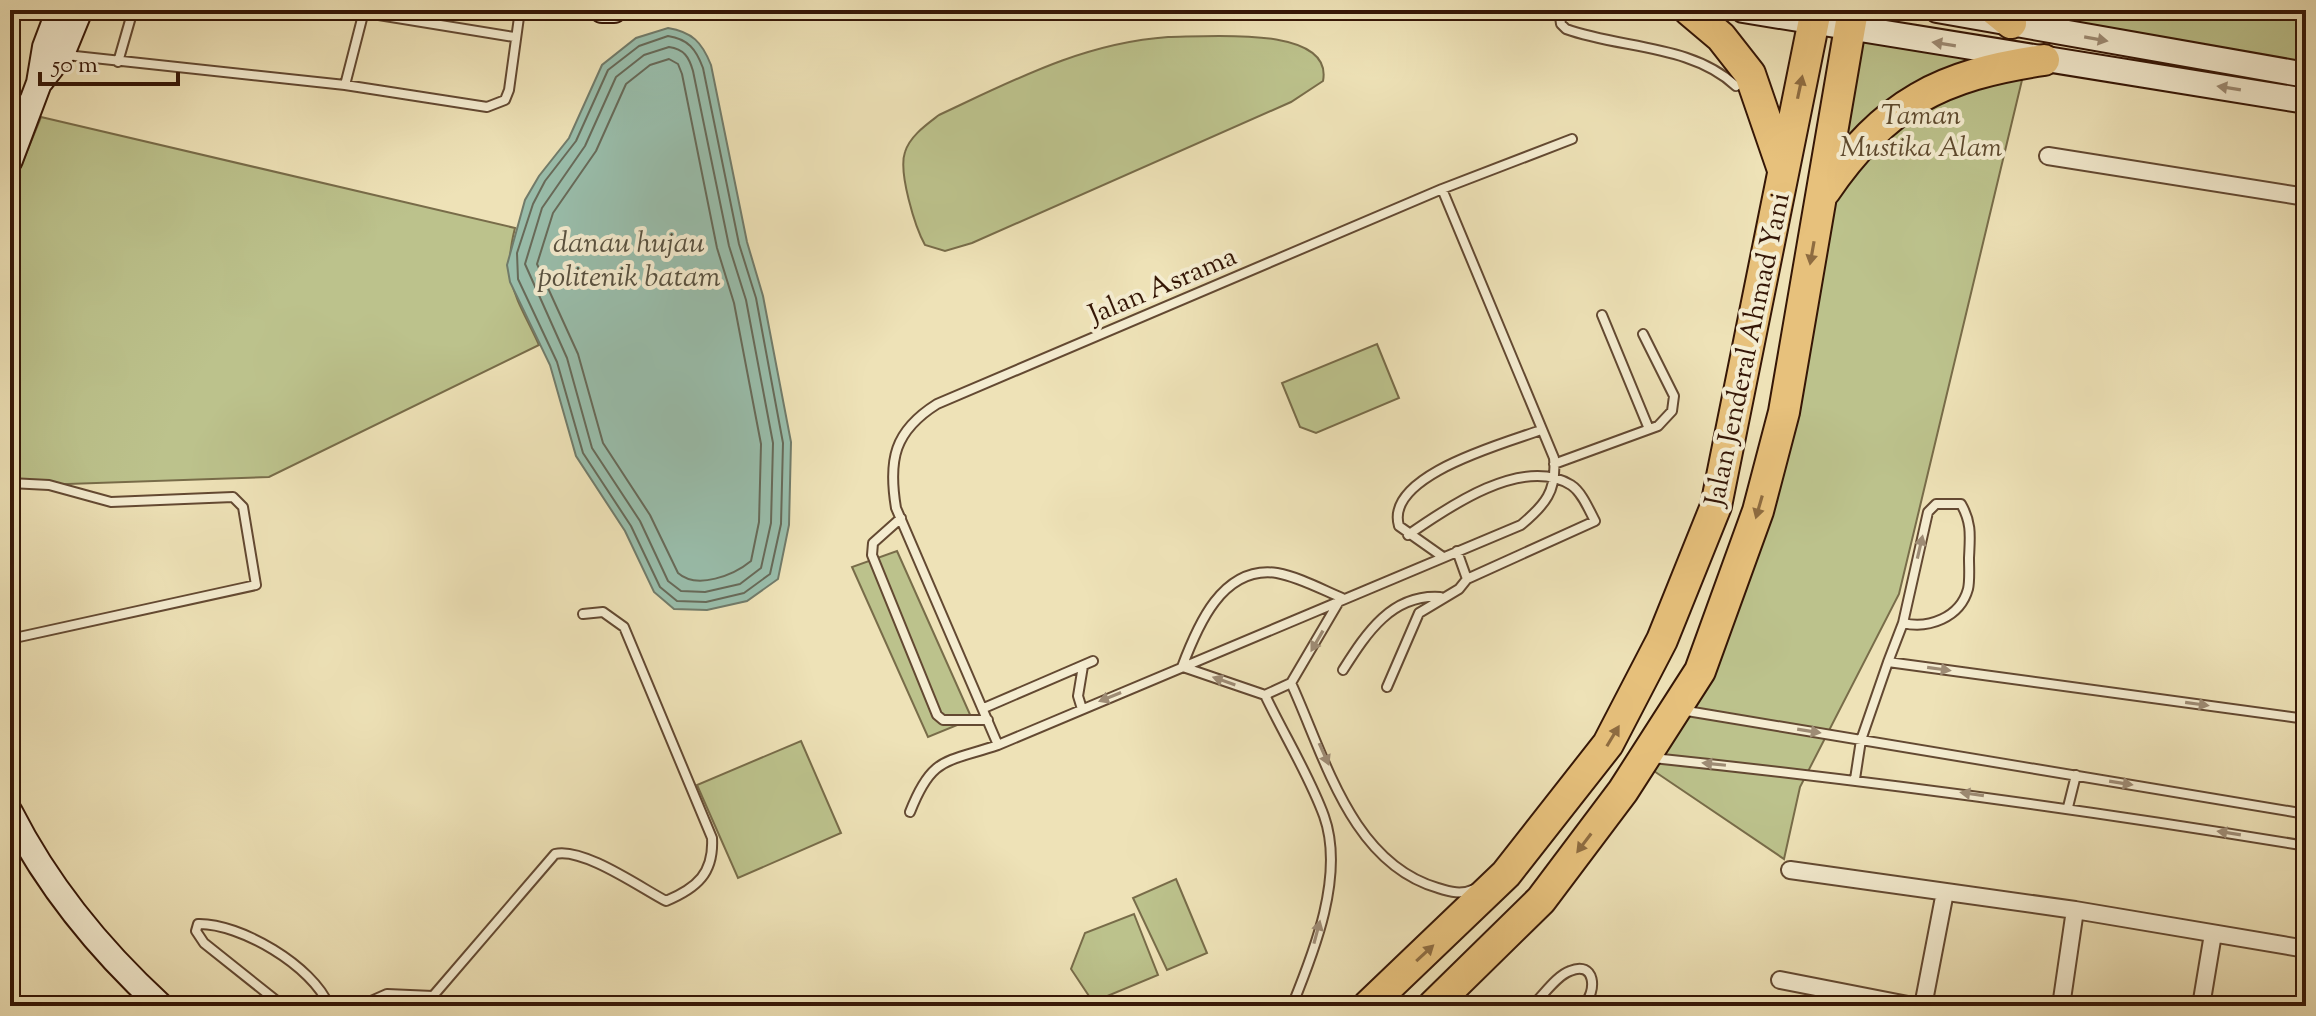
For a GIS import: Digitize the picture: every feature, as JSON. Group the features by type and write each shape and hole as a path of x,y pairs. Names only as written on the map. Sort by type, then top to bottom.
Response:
{"highway":[{"path":"1689,10 1730,46 1750,74 1783,169"},
{"name":"Jalan Jenderal Ahmad Yani","path":"1368,1006 1506,874 1592,768 1642,683 1716,506 1815,16"},
{"name":"Jalan Jenderal Ahmad Yani","path":"1433,1006 1541,900 1647,757 1700,671 1758,511 1784,412 1851,20"},
{"path":"1822,195 1881,124 1923,94 1977,71 2044,60"},
{"path":"1592,768 1615,774 1623,791"}],"main road":[{"path":"10,160 39,83 45,47 59,10"},
{"path":"39,83 62,54 80,10"},
{"path":"602,10 614,10"},
{"path":"1743,10 1851,20 2044,60 2306,101"},
{"path":"1937,10 2003,17 2306,75"},
{"path":"10,812 52,883 126,974 161,1006"}],"street":[{"path":"2048,156 2306,197"},
{"path":"1790,870 2075,910 2306,949"},
{"path":"1923,1006 1945,892"},
{"path":"2061,1006 2075,910"},
{"path":"2201,1006 2213,934"},
{"path":"1780,980 1882,1004 1913,1006"}],"lane":[{"path":"118,62 133,10"},
{"path":"348,10 514,37"},
{"path":"62,54 345,85 487,107 505,100 509,90 520,10"},
{"path":"1559,10 1558,18 1566,29 1691,58 1723,74 1736,86"},
{"path":"345,85 364,12"},
{"path":"10,82 27,115"},
{"name":"Jalan Asrama","path":"901,518 893,488 900,439 908,426 937,404 1442,189 1572,139"},
{"path":"910,812 929,772 1521,525 1549,499 1555,479 1554,464 1457,218 1442,189"},
{"path":"1602,315 1649,429"},
{"path":"1554,464 1649,429 1668,418 1674,396 1643,334"},
{"path":"1443,557 1408,535 1397,519 1404,501 1424,475 1541,430"},
{"path":"1387,687 1419,613 1440,597 1459,589 1467,579 1595,521 1572,486 1535,474 1509,480 1446,508 1408,535"},
{"path":"10,483 49,485 111,502 233,497 243,507 256,585 10,639"},
{"path":"1855,779 1861,740 1903,623 1928,512 1936,504 1961,504 1971,521 1968,590 1960,604 1936,623 1919,627 1903,623"},
{"path":"988,720 943,720 937,715 872,555 873,543 901,518 984,708 998,745"},
{"path":"1457,551 1467,579"},
{"path":"1182,667 1197,624 1209,607 1228,589 1254,574 1288,576 1342,598"},
{"path":"1343,670 1377,620 1412,601 1440,597"},
{"path":"1182,667 1265,695 1291,683 1342,598"},
{"path":"421,1006 555,854 563,852 592,862 666,901 699,884 708,871 712,838 624,627 603,612 583,614"},
{"path":"984,708 1093,661"},
{"path":"1888,662 2306,719"},
{"path":"1082,709 1078,696 1083,666"},
{"path":"1291,683 1352,818 1370,844 1395,867 1422,884 1451,892 1469,892 1506,874"},
{"path":"1265,695 1324,817 1329,843 1326,891 1318,933 1292,1006"},
{"path":"1677,709 2306,814"},
{"path":"1647,757 1855,779 2068,807 2306,846"},
{"path":"2068,807 2076,775"},
{"path":"283,1006 204,943 196,931 198,924 218,924 248,934 313,981 329,1006"},
{"path":"1532,1006 1568,971 1578,969 1590,974 1595,985 1592,997 1583,1006"},
{"path":"360,1006 387,994 433,996"}],"green space":[{"path":"2013,10 2306,10 2306,65 2021,15"},
{"name":"Taman Mustika Alam","path":"1849,29 1974,49 2022,80 1899,594 1800,787 1784,859 1645,765 1733,585"},
{"path":"1235,36 1288,42 1308,50 1321,63 1323,81 1291,102 972,243 945,251 925,245 909,199 903,161 907,146 924,127 939,115 1050,65 1107,47 1168,37"},
{"path":"41,117 515,228 511,247 511,276 518,301 539,345 269,477 10,486 10,193"},
{"path":"1377,344 1399,398 1316,433 1300,427 1282,383"},
{"path":"897,551 972,719 928,737 852,567"},
{"path":"801,741 841,833 738,878 697,785"},
{"path":"1176,879 1207,953 1167,970 1133,898"},
{"path":"1134,914 1158,975 1093,1002 1071,969 1085,933"}],"water":[{"name":"danau hujau politenik batam","path":"668,28 695,39 711,65 747,242 763,296 791,442 789,525 778,579 747,601 707,610 674,609 654,592 625,531 576,456 550,365 510,282 507,265 525,200 539,176 569,138 602,65 636,38"}]}
